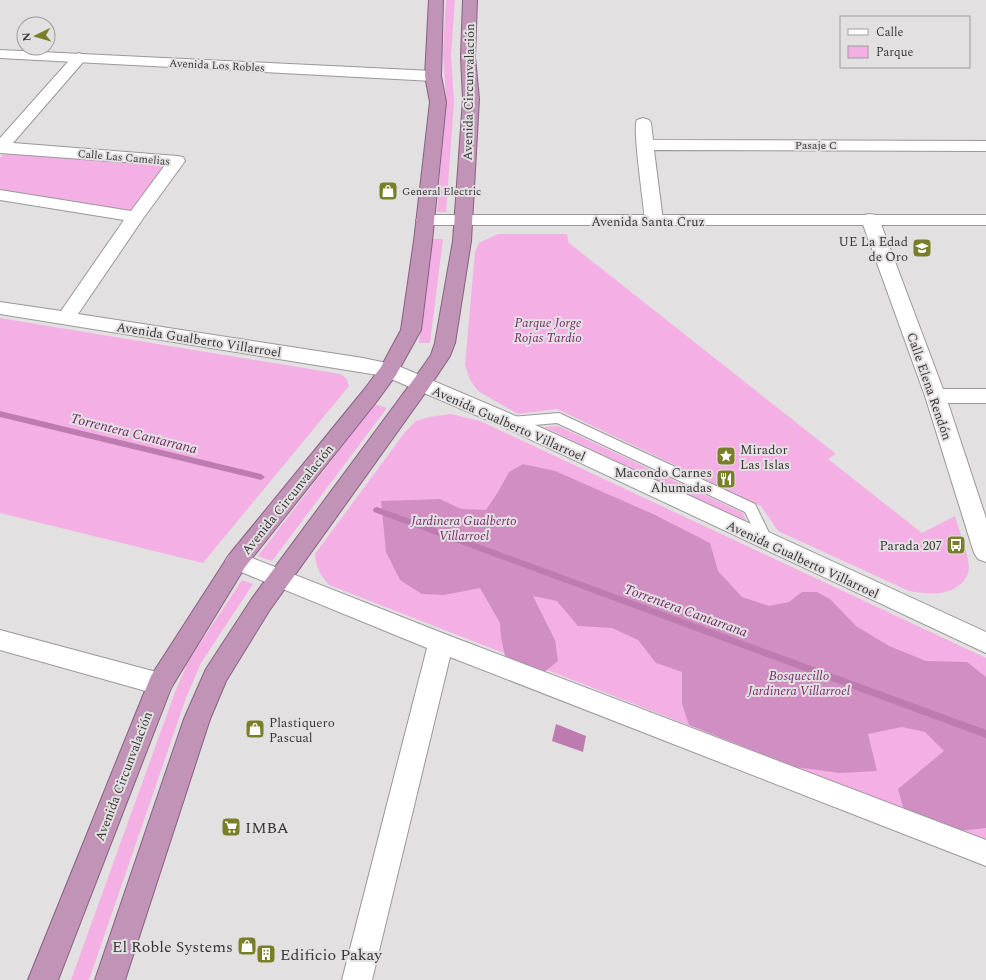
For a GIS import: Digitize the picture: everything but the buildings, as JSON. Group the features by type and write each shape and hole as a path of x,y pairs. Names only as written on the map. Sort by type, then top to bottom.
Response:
{"highway":[{"name":"Avenida Circunvalación","path":"43,980 160,684 237,561 370,396 389,370 411,330 438,102 433,76 436,0"},
{"name":"Avenida Circunvalación","path":"110,980 198,719 215,676 261,604 421,384 440,356 445,343 462,241 470,99 468,57 470,0"}],"street":[{"name":"Avenida Los Robles","path":"0,54 433,76"},
{"name":"Calle Las Camelias","path":"1,148 79,58"},
{"path":"643,123 654,221"},
{"name":"Pasaje C","path":"646,145 986,146"},
{"name":"Calle Las Camelias","path":"1,148 177,161 135,217 66,318"},
{"path":"0,195 135,217"},
{"name":"Calle Elena Rendón","path":"870,219 935,396 986,553"},
{"name":"Avenida Santa Cruz","path":"425,220 986,220"},
{"name":"Avenida Gualberto Villarroel","path":"0,308 363,364 389,370 511,422 986,644"},
{"path":"935,396 986,396"},
{"path":"237,561 441,642 986,853"},
{"path":"0,640 160,684"},
{"path":"357,980 441,642"}],"green space":[{"path":"446,0 455,0 451,55 454,102 446,212 437,212 446,98 443,54"},
{"path":"5,152 161,164 165,167 133,210 125,211 0,192 0,158"},
{"name":"Parque Jorge Rojas Tardio","path":"498,234 567,234 569,243 836,454 828,459 922,533 955,516 969,567 965,580 950,591 923,593 909,591 778,531 761,506 557,409 518,414 478,391 470,380 465,365 475,252 479,243"},
{"path":"432,239 443,239 430,343 419,343"},
{"path":"0,318 340,374 347,379 349,386 203,563 0,513"},
{"path":"375,404 387,408 272,561 258,556"},
{"name":"Bosquecillo Jardinera Villarroel","path":"451,414 480,421 986,658 986,840 329,585 319,571 315,554 405,432 416,421 429,417"},
{"path":"558,426 743,513 747,523 544,427"},
{"name":"Bosquecillo Jardinera Villarroel","path":"523,464 555,471 653,514 710,543 718,571 742,597 769,606 789,602 802,592 817,592 830,599 856,626 889,646 926,661 967,662 986,677 986,828 950,832 905,814 898,789 944,751 925,732 902,727 868,734 877,771 840,773 795,767 689,725 682,704 682,672 656,663 638,640 612,628 578,626 557,601 533,596 555,640 558,661 542,674 506,661 500,623 480,588 444,595 422,594 400,580 386,552 381,501 440,499 461,509 486,510 509,472"},
{"path":"242,580 253,584 201,663 186,698 89,980 71,980 175,692 189,660"}],"shaded area":[{"path":"556,724 586,736 583,752 552,741"}],"waterway":[{"name":"Torrentera Cantarrana","path":"0,414 261,477"},
{"name":"Torrentera Cantarrana","path":"377,510 986,734"}],"place":[{"name":"General Electric","path":"388,191"},
{"name":"UE La Edad de Oro","path":"922,248"},
{"name":"Mirador Las Islas","path":"726,456"},
{"name":"Macondo Carnes Ahumadas","path":"726,479"},
{"name":"Parada 207","path":"956,545"},
{"name":"Plastiquero Pascual","path":"255,729"},
{"name":"IMBA","path":"231,827"},
{"name":"El Roble Systems","path":"247,946"},
{"name":"Edificio Pakay","path":"266,954"}],"park label":[{"name":"Jardinera Gualberto Villarroel","path":"464,528"}]}
